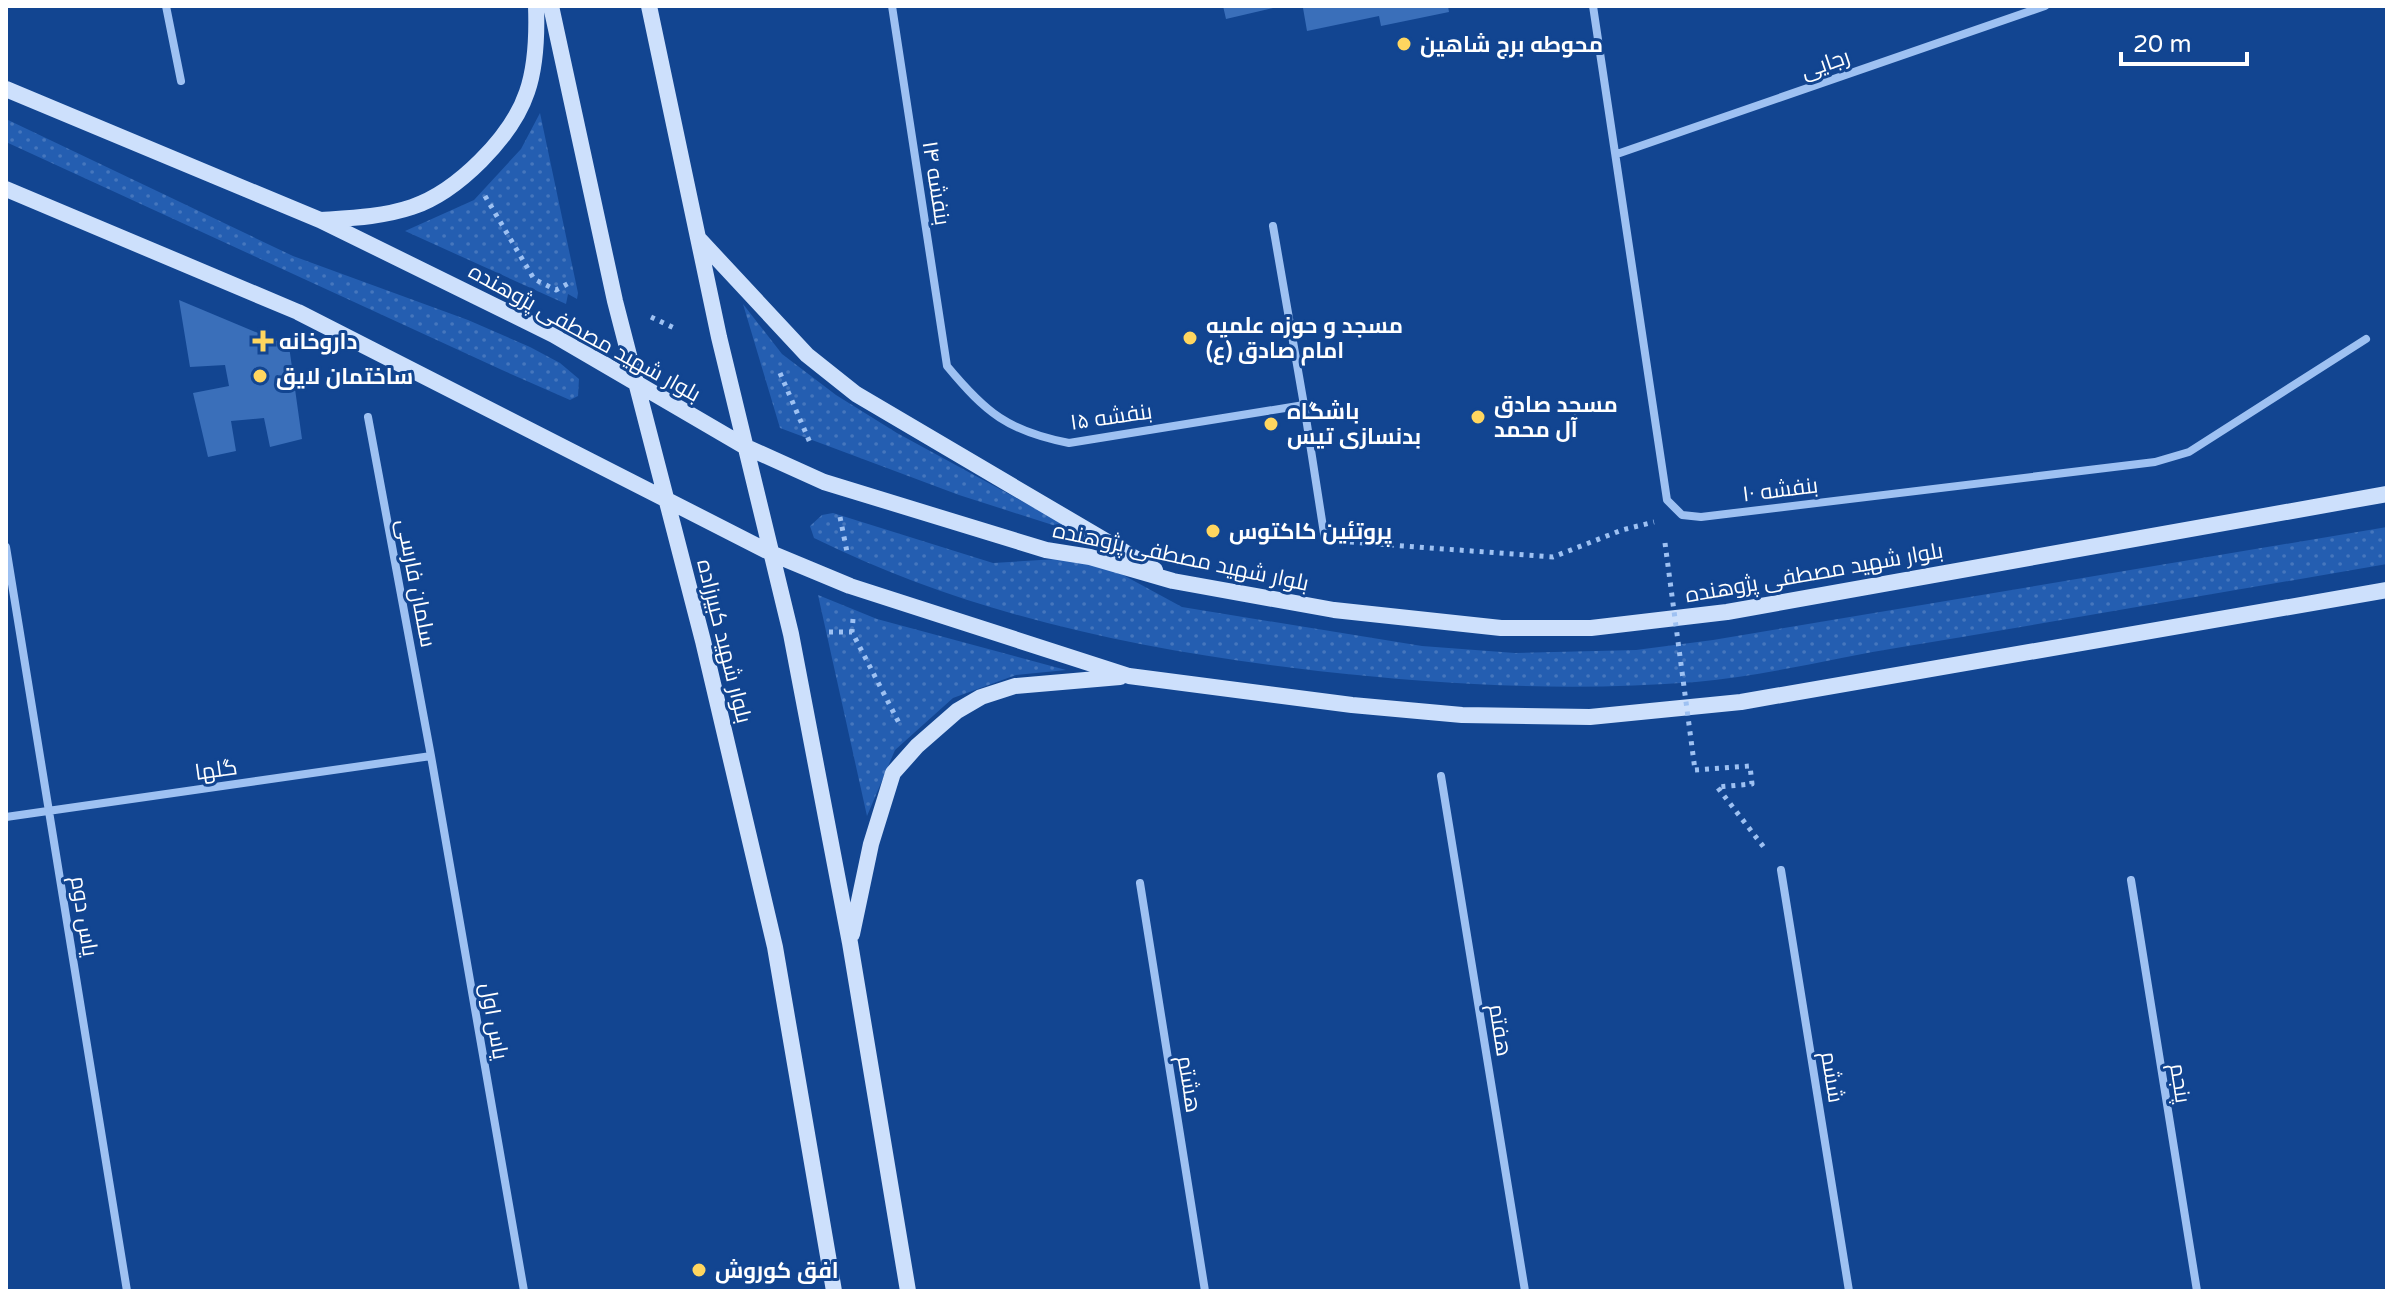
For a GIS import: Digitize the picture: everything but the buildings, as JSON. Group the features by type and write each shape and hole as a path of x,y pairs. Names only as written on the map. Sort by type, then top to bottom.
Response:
{"main road":[{"path":"320,220 380,216 414,206 444,193 476,164 493,147 527,92 537,30 536,6"},
{"name":"بلوار شهید کبیرزاده","path":"551,6 635,382 775,947 834,1291"},
{"path":"649,6 744,446 773,554 850,943 908,1291"},
{"name":"بلوار شهید مصطفی پژوهنده","path":"6,89 320,220 554,335 744,446 824,482 1046,550 1090,557 1173,581 1403,620 1501,628 1591,628 1727,612 2387,494"},
{"path":"6,189 298,312 773,554 850,586 1129,676 1430,713 1590,717 1741,702 2387,590"},
{"path":"699,239 825,373 870,403 1173,581"},
{"path":"850,943 871,844 893,773 917,746 957,711 981,697 1015,686 1129,676"}],"street":[{"path":"166,6 181,81"},
{"name":"بنفشه ۱۴","path":"892,6 947,366"},
{"name":"بنفشه ۱۰","path":"1593,6 1667,500 1682,515 1701,517 2155,462 2189,452 2366,339"},
{"name":"رجایی","path":"1617,154 2045,6"},
{"path":"1273,226 1325,540"},
{"name":"بنفشه ۱۵","path":"947,366 977,403 999,421 1036,436 1069,443 1304,405"},
{"name":"سلمان فارسی","path":"368,417 431,756"},
{"name":"یاس دوم","path":"6,547 127,1291"},
{"name":"گلها","path":"6,817 431,756"},
{"name":"یاس اول","path":"431,756 524,1291"},
{"name":"هفتم","path":"1441,776 1525,1291"},
{"name":"ششم","path":"1781,870 1849,1291"},
{"name":"پنجم","path":"2131,880 2197,1291"},
{"name":"هشتم","path":"1140,883 1205,1291"}],"path":[{"path":"485,195 534,279 556,290 571,282"},
{"path":"651,317 674,328"},
{"path":"774,360 808,437"},
{"path":"840,519 847,552"},
{"path":"1325,540 1553,557 1622,530 1662,525"},
{"path":"1663,534 1695,770 1750,766 1752,784 1718,787 1781,870"},
{"path":"853,619 852,632 904,731"},
{"path":"829,632 852,632"}],"shaded area":[{"path":"540,113 578,293 577,299 568,294 566,304 405,231 474,200 521,149"},
{"path":"6,119 293,256 468,320 530,347 560,363 579,379 578,396 570,400 502,370 6,142"},
{"path":"743,304 782,354 836,395 897,433 1084,535 959,495 780,428"},
{"path":"833,513 993,563 1090,557 1182,607 1422,646 1515,653 1636,650 1713,640 2387,527 2387,564 1722,679 1648,685 1506,686 1365,676 1253,663 1124,641 1060,626 935,589 814,538 810,526 822,515"},
{"path":"818,595 877,619 1066,670 1016,675 953,698 895,750 867,816"}],"place":[{"name":"محوطه برج شاهین","path":"1404,44"},
{"name":"مسجد و حوزه علمیه امام صادق (ع)","path":"1190,338"},
{"name":"داروخانه","path":"263,341"},
{"name":"ساختمان لایق","path":"260,376"},
{"name":"مسجد صادق آل محمد","path":"1478,417"},
{"name":"باشگاه بدنسازی تیس","path":"1271,424"},
{"name":"پروتئین کاکتوس","path":"1213,531"},
{"name":"افق کوروش","path":"699,1270"}]}
